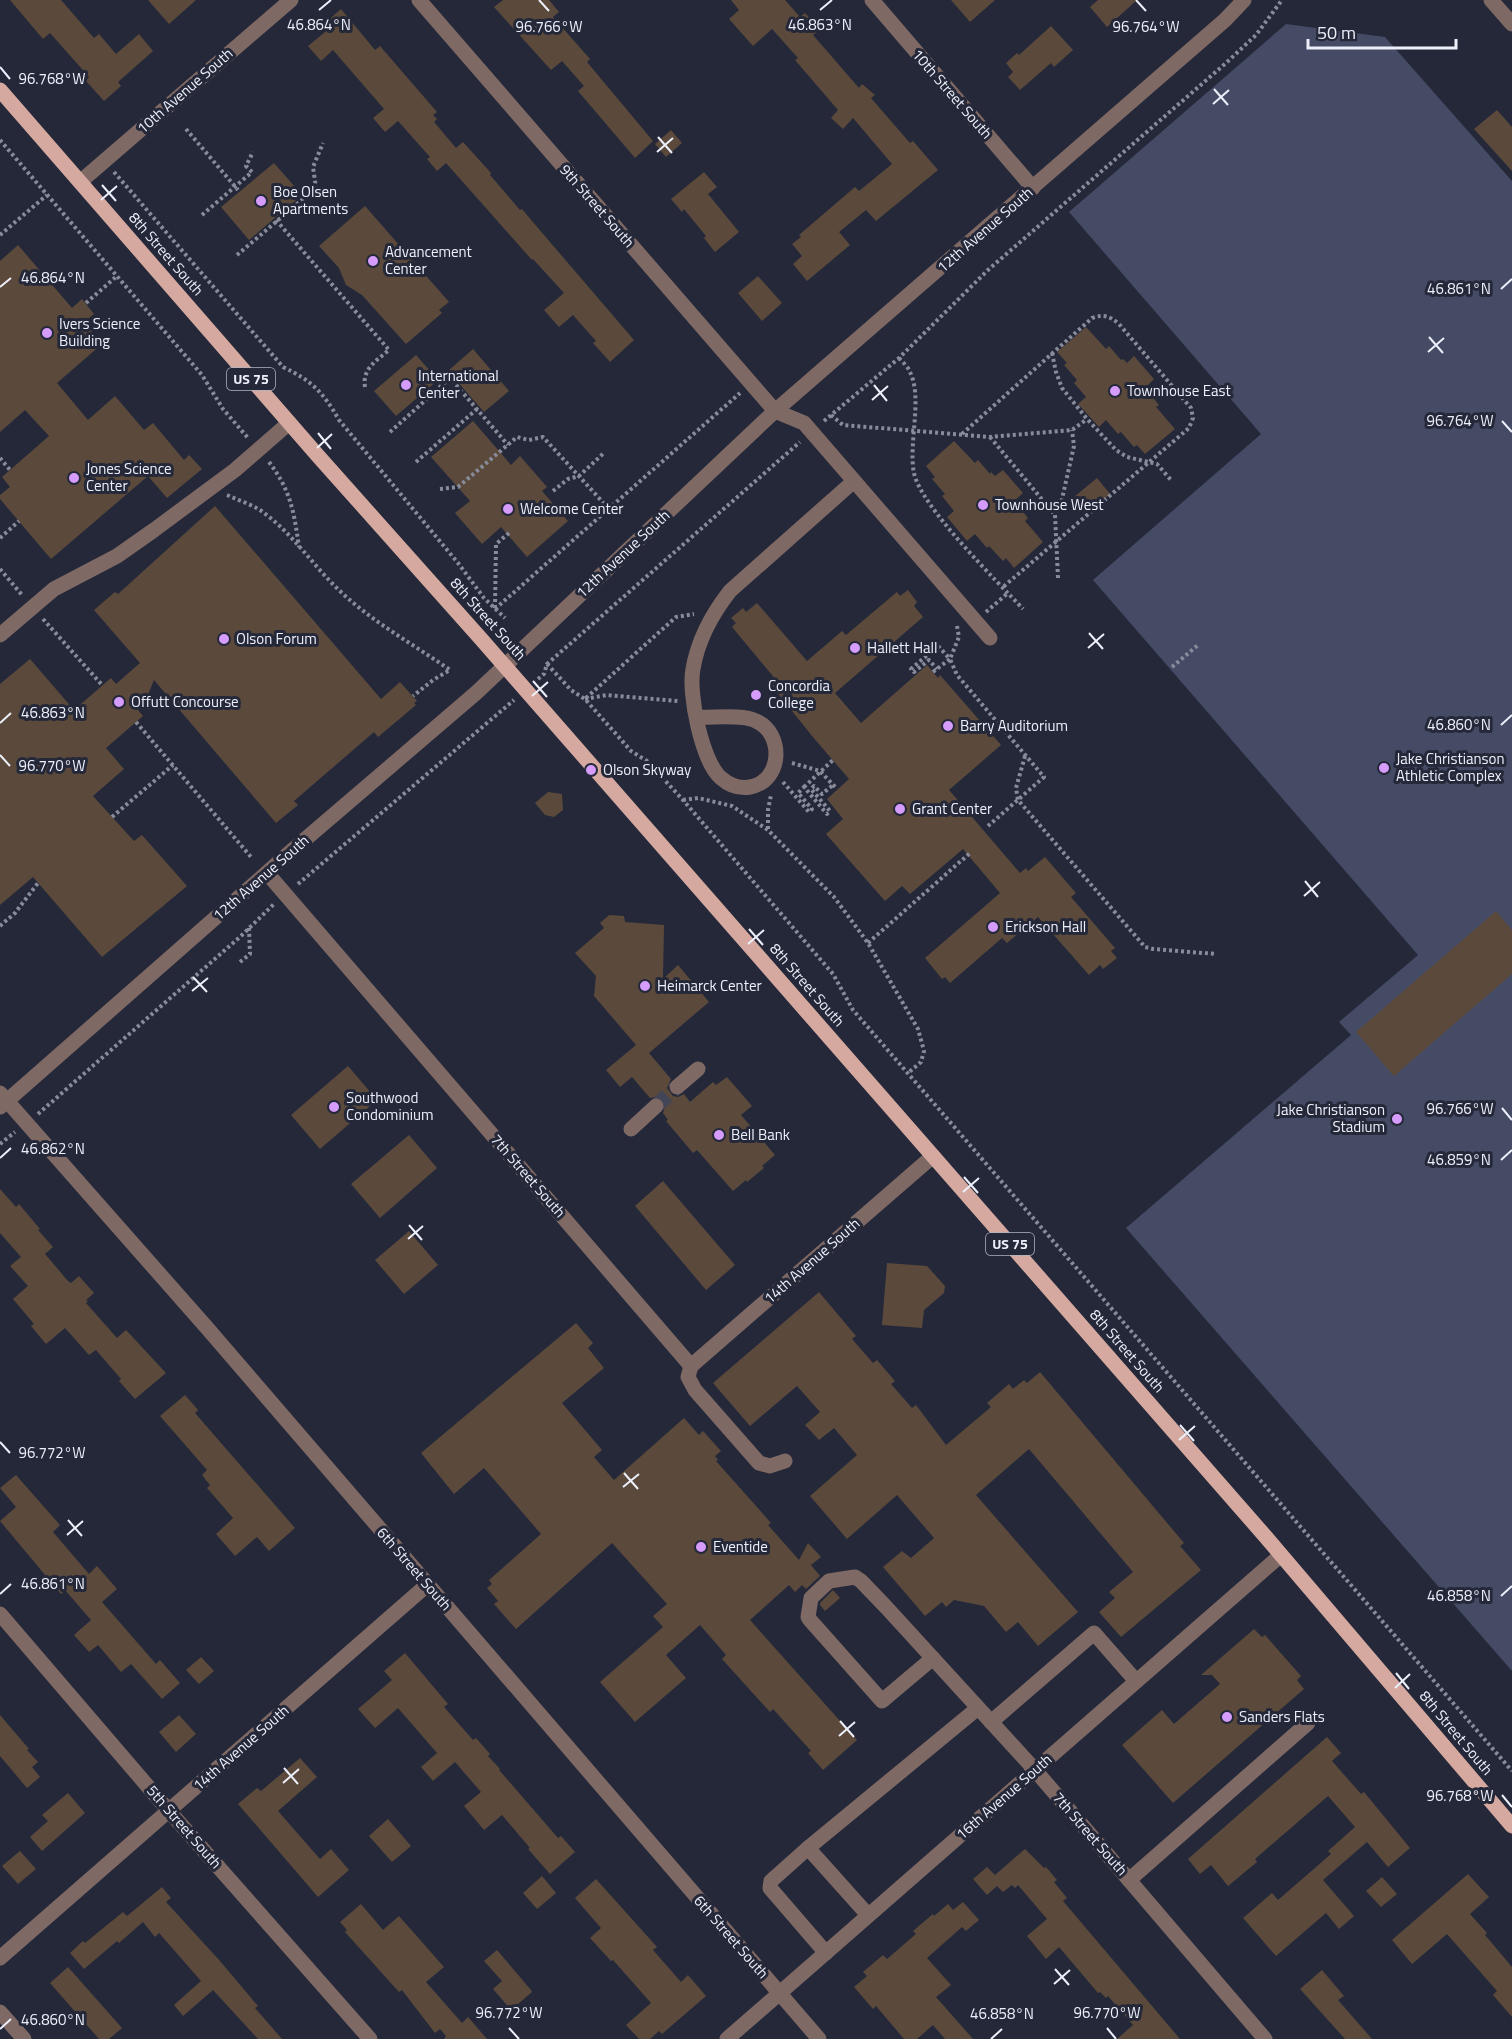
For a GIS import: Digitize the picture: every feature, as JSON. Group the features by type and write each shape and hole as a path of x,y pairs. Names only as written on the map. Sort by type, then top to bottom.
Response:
{"main road":[{"name":"8th Street South","path":"0,90 1281,1555 1512,1826"}],"street":[{"name":"10th Avenue South","path":"80,182 291,0"},
{"name":"9th Street South","path":"419,0 775,411"},
{"name":"10th Street South","path":"872,0 1033,188"},
{"name":"12th Avenue South","path":"2,1100 476,693 775,411 1225,20 1244,0"},
{"path":"1491,0 1512,24"},
{"path":"775,411 804,423 990,638"},
{"path":"0,635 60,585 100,565 143,539 235,470 289,423"},
{"path":"696,717 755,720 769,730 777,753 776,765 766,779 751,787 734,787 719,776 705,749 696,717 693,702 692,671 698,645 714,610 730,591 854,481"},
{"name":"7th Street South","path":"267,873 691,1366 688,1377 695,1390 759,1463 770,1466 785,1461"},
{"path":"677,1087 698,1069"},
{"name":"6th Street South","path":"2,1100 200,1320 819,2039"},
{"path":"631,1128 656,1106"},
{"name":"14th Avenue South","path":"691,1366 933,1156"},
{"name":"16th Avenue South","path":"727,2039 1281,1555"},
{"name":"7th Street South","path":"933,1658 882,1701 808,1617 811,1598 829,1581 855,1577 861,1581 933,1658 1035,1770 1265,2039"},
{"name":"14th Avenue South","path":"0,1958 427,1585"},
{"name":"5th Street South","path":"0,1614 370,2039"},
{"path":"991,1722 1094,1633 1136,1681"},
{"path":"826,1953 770,1888 771,1881 978,1708"},
{"path":"1129,1880 1308,1723"},
{"path":"808,1848 868,1916"},
{"path":"0,2012 24,2039"}],"path":[{"path":"1282,0 1249,42 988,270 899,358 547,664 571,690 585,699 631,751 647,761 683,800 833,974 853,1010 1512,1771"},
{"path":"186,129 236,188"},
{"path":"0,140 202,375 223,409 273,468 291,499 299,547"},
{"path":"237,255 316,188 314,167 323,143"},
{"path":"202,215 252,172 246,166 253,152"},
{"path":"104,161 283,367 307,379 331,405 339,420 458,563 465,575 505,618"},
{"path":"0,235 47,195"},
{"path":"276,220 389,350 367,369 365,387"},
{"path":"86,303 117,276"},
{"path":"962,434 1092,318 1101,315 1112,318 1119,324 1191,408 1192,418 1189,429 1003,587"},
{"path":"1052,353 1062,388 1116,450 1127,457 1157,464 1172,480"},
{"path":"899,358 910,371 915,386 914,473 921,493 954,534 1023,609"},
{"path":"390,432 450,378 508,445"},
{"path":"495,609 751,384"},
{"path":"416,462 477,409"},
{"path":"831,415 843,425 990,437 1072,430 1087,419"},
{"path":"1058,578 1055,515 1062,499 1074,446 1072,430"},
{"path":"440,489 458,487 517,437 529,440 543,437 610,510"},
{"path":"990,437 1055,515"},
{"path":"553,491 568,478 579,476 605,452"},
{"path":"0,458 10,470"},
{"path":"209,488 250,504 262,512 299,547 340,592 365,613 450,670 413,696"},
{"path":"0,538 20,521"},
{"path":"495,609 496,544 509,532"},
{"path":"0,569 102,685"},
{"path":"986,613 1008,593"},
{"path":"585,699 676,617 714,610"},
{"path":"950,618 957,627 959,637 950,658 935,671 929,660 914,672 911,669 938,646 950,658 957,675 1044,777 988,826"},
{"path":"1172,667 1198,645"},
{"path":"48,1106 286,894 496,715"},
{"path":"136,722 251,857"},
{"path":"1025,756 1016,788 1018,801 1145,947 1216,954"},
{"path":"782,781 809,812 812,809 798,793 833,760"},
{"path":"791,763 820,771 837,789"},
{"path":"112,817 173,765"},
{"path":"804,787 827,814 830,811 811,789 814,786 822,794 833,784"},
{"path":"768,830 771,794"},
{"path":"683,800 699,798 732,806 768,830 834,897 868,943 918,1029 924,1051 921,1062 908,1073"},
{"path":"868,943 970,853"},
{"path":"0,926 15,913 39,883"},
{"path":"240,962 250,954 249,927"}],"shaded area":[{"name":"Jake Christianson Athletic Complex","path":"1286,24 1385,37 1512,181 1512,1671 1126,1228 1351,1035 1339,1022 1418,955 1093,580 1261,434 1069,212"}],"building":[{"path":"10,0 61,0 94,38 99,34 116,54 139,34 153,51 118,82 121,86 104,101 86,81 89,77 50,33 43,39"},
{"path":"148,0 196,0 169,24"},
{"path":"503,0 549,0 559,12 553,17 590,59 587,62 653,141 635,158 578,91 584,86 562,61 551,70 494,7"},
{"path":"731,0 785,0 800,17 805,13 820,29 813,35 859,88 862,84 875,95 871,98 910,143 913,141 938,170 876,221 866,210 839,232 850,245 807,281 793,264 802,256 792,244 801,237 799,235 855,187 859,191 892,164 853,118 843,129 831,118 838,110 795,60 798,58 772,29 753,46 729,19 739,10"},
{"path":"951,0 995,0 970,22"},
{"path":"1098,0 1137,0 1107,27 1090,7"},
{"path":"341,9 375,50 380,46 437,112 433,115 437,119 434,122 456,148 463,142 634,340 610,362 593,343 596,341 573,315 559,327 544,310 564,293 446,163 437,171 427,159 430,157 398,121 385,132 373,118 384,109 333,50 321,61 308,46 330,28 325,23"},
{"path":"1051,26 1073,50 1054,67 1051,63 1020,90 1008,77 1013,72 1006,63 1017,53 1019,55"},
{"path":"1497,110 1512,127 1512,171 1474,129"},
{"path":"671,130 682,143 666,157 655,144"},
{"name":"Boe Olsen Apartments","path":"274,163 302,195 249,240 221,207"},
{"path":"704,172 717,187 708,194 739,232 715,252 704,238 706,236 684,209 682,212 671,199"},
{"name":"Advancement Center","path":"365,206 449,302 439,310 442,313 406,344 362,295 346,285 339,268 319,246"},
{"path":"18,245 72,308 82,299 94,314 84,322 102,344 57,383 88,420 115,396 144,430 153,423 184,460 189,455 202,469 167,498 148,476 51,559 0,499 0,495 10,487 2,477 49,436 25,410 0,432 0,261"},
{"path":"758,276 782,303 762,321 738,293"},
{"name":"Townhouse East","path":"1086,327 1106,349 1109,346 1121,360 1127,363 1134,356 1154,379 1147,386 1150,390 1148,392 1159,405 1156,407 1175,429 1145,454 1137,445 1134,447 1121,432 1118,434 1106,420 1099,427 1078,404 1086,397 1074,383 1077,380 1064,365 1067,363 1057,352"},
{"name":"International Center","path":"473,349 509,391 484,412 448,371"},
{"name":"International Center","path":"416,355 438,380 396,416 374,391"},
{"name":"Welcome Center","path":"473,421 511,465 520,456 547,487 542,491 568,521 527,557 501,527 482,544 455,513 470,501 431,457"},
{"name":"Townhouse West","path":"954,441 975,463 978,460 990,474 991,472 995,476 1003,470 1023,493 1015,500 1017,505 1028,518 1025,521 1043,542 1014,568 1006,558 1003,561 989,546 987,548 975,534 967,541 947,517 954,511 942,496 945,494 932,479 935,477 926,466"},
{"path":"1097,478 1110,494 1088,513 1074,497"},
{"path":"215,506 381,699 400,682 417,701 414,703 416,705 378,737 374,732 294,801 298,805 276,823 154,680 145,702 138,710 143,716 106,748 124,769 93,796 134,841 142,835 187,886 102,957 33,877 0,905 0,684 30,659 74,710 111,678 116,684 140,663 94,610 115,592 118,594"},
{"path":"908,590 917,602 914,606 923,617 835,693 861,723 927,665 938,678 940,675 1001,745 949,790 1020,873 1026,868 1028,871 1045,857 1076,893 1071,897 1115,948 1111,951 1117,958 1103,969 1100,965 1089,975 1038,917 1007,943 1002,938 950,983 945,977 942,979 925,958 1000,893 963,849 910,894 902,886 885,901 826,834 843,819 827,799 849,779 772,686 777,681 732,627 736,623 731,618 743,608 746,612 757,603 807,661 842,631 846,635 897,592 900,596"},
{"path":"548,792 562,794 563,810 554,817 545,815 535,803"},
{"path":"1496,911 1512,930 1512,974 1394,1076 1356,1032"},
{"path":"609,915 624,916 625,922 664,925 663,979 678,965 709,1002 649,1053 671,1079 667,1088 673,1096 678,1097 684,1094 690,1102 713,1082 716,1085 727,1077 752,1106 741,1115 775,1155 762,1166 764,1168 733,1191 697,1150 693,1153 666,1121 668,1120 663,1113 666,1104 663,1099 650,1098 632,1077 620,1087 606,1070 636,1045 594,996 596,976 575,953 604,928 600,923"},
{"name":"Southwood Condominium","path":"348,1066 377,1100 320,1149 291,1115"},
{"name":"Southwood Condominium","path":"409,1135 437,1168 380,1218 351,1184"},
{"path":"663,1181 735,1265 706,1290 635,1206"},
{"path":"0,1189 16,1207 19,1204 40,1229 38,1230 53,1247 45,1254 68,1281 71,1283 79,1276 94,1293 86,1300 88,1301 86,1303 117,1338 126,1330 166,1373 135,1399 96,1350 89,1355 65,1328 46,1344 31,1326 34,1324 13,1299 28,1286 10,1266 21,1257 0,1233"},
{"path":"409,1231 438,1265 404,1294 375,1260"},
{"path":"887,1263 927,1266 945,1286 944,1293 924,1310 922,1328 882,1325"},
{"path":"819,1292 856,1336 852,1339 873,1363 877,1360 895,1381 891,1384 912,1408 916,1405 946,1445 991,1407 987,1403 1009,1384 1013,1389 1024,1380 1027,1383 1040,1372 1184,1543 1180,1546 1201,1570 1121,1637 1099,1612 1115,1598 1109,1592 1133,1572 1029,1449 976,1495 1078,1612 1038,1646 1018,1622 1006,1632 984,1606 954,1600 946,1607 942,1602 925,1616 883,1567 902,1551 911,1558 934,1538 897,1495 847,1539 810,1496 857,1455 834,1428 819,1440 805,1425 820,1412 797,1386 750,1426 713,1383"},
{"name":"Eventide","path":"576,1323 593,1343 588,1348 604,1368 562,1403 602,1450 594,1457 614,1480 684,1418 699,1435 703,1431 721,1451 715,1456 718,1460 716,1461 771,1523 768,1525 799,1560 808,1543 821,1557 811,1565 820,1576 806,1589 802,1585 795,1592 789,1585 750,1620 857,1740 823,1770 808,1753 811,1751 773,1709 770,1712 722,1659 726,1655 700,1625 666,1655 686,1678 635,1722 600,1682 663,1627 653,1616 667,1604 612,1543 516,1629 494,1604 498,1601 487,1588 492,1584 489,1580 541,1534 484,1468 454,1494 421,1453"},
{"path":"185,1395 198,1410 195,1413 295,1528 269,1551 257,1537 235,1556 216,1534 233,1518 207,1488 210,1485 202,1475 207,1470 160,1416"},
{"path":"16,1475 60,1525 53,1532 89,1574 97,1566 117,1589 102,1602 156,1664 160,1660 180,1683 162,1699 131,1664 121,1672 98,1645 89,1652 74,1635 91,1620 65,1590 61,1594 0,1521 16,1507 0,1488"},
{"path":"833,1590 840,1598 825,1611 820,1603"},
{"name":"Sanders Flats","path":"1254,1629 1262,1637 1265,1635 1301,1676 1297,1680 1304,1689 1173,1803 1122,1745 1162,1710 1174,1724 1220,1684 1212,1675 1201,1675"},
{"path":"405,1653 448,1704 444,1707 473,1740 476,1738 490,1754 488,1756 499,1770 558,1838 561,1836 575,1852 550,1874 502,1815 484,1830 464,1806 481,1792 455,1762 433,1781 421,1767 437,1753 398,1708 375,1728 358,1709 392,1680 384,1671"},
{"path":"201,1657 214,1671 199,1684 186,1670"},
{"path":"0,1715 38,1762 32,1767 40,1777 27,1788 0,1756"},
{"path":"179,1715 196,1734 176,1752 159,1732"},
{"path":"1327,1737 1341,1753 1332,1761 1361,1794 1364,1792 1410,1848 1388,1867 1367,1842 1323,1880 1354,1916 1339,1929 1326,1913 1276,1956 1243,1918 1272,1893 1278,1900 1331,1854 1328,1851 1355,1827 1328,1796 1255,1859 1257,1862 1228,1886 1211,1865 1200,1874 1188,1859"},
{"path":"300,1758 317,1777 278,1811 320,1859 331,1849 349,1870 318,1897 238,1804 257,1788 261,1791"},
{"path":"68,1793 85,1813 42,1851 30,1837 48,1821 42,1815"},
{"path":"388,1819 411,1846 392,1862 369,1836"},
{"path":"1025,1849 1057,1880 1054,1882 1067,1898 1063,1901 1180,2039 1117,2039 1133,2025 1108,1996 1106,1998 1100,1992 1098,1993 1059,1947 1046,1959 1027,1936 1047,1919 1018,1885 1015,1888 1012,1885 1003,1892 997,1886 987,1895 973,1879 987,1867 995,1875"},
{"path":"20,1851 36,1869 18,1884 2,1866"},
{"path":"1468,1874 1489,1897 1470,1914 1512,1967 1512,2017 1493,1995 1497,1991 1447,1934 1412,1964 1392,1940"},
{"path":"542,1876 556,1893 537,1909 523,1893"},
{"path":"1382,1877 1397,1894 1381,1907 1366,1891"},
{"path":"596,1879 657,1947 653,1950 681,1982 688,1975 706,1996 662,2034 659,2031 650,2039 639,2039 626,2025 651,2003 590,1938 601,1928 575,1898"},
{"path":"162,1887 171,1898 166,1902 220,1961 258,2006 255,2008 282,2039 258,2039 213,1990 183,2016 174,2005 201,1981 159,1933 155,1937 143,1922 84,1969 70,1953 123,1912 127,1916"},
{"path":"963,1902 979,1920 966,1931 962,1927 927,1958 951,1985 936,1997 973,2039 945,2039 933,2025 917,2039 904,2039 876,2006 873,2009 854,1987 867,1976 863,1972 883,1955 887,1959 916,1934 913,1931 933,1914 934,1916 948,1904 953,1910"},
{"path":"361,1904 383,1930 399,1916 444,1967 426,1982 462,2023 468,2017 487,2039 444,2039 446,2036 440,2029 435,2033 402,1990 399,1992 345,1932 347,1930 340,1922"},
{"path":"497,1950 532,1992 511,2010 493,1989 502,1981 484,1961"},
{"path":"68,1967 122,2028 109,2039 99,2039 50,1983"},
{"path":"1322,1970 1344,1996 1338,2000 1372,2039 1345,2039 1300,1989"}],"tunnel":[{"path":"656,1106 677,1087"}],"place":[{"name":"Boe Olsen Apartments","path":"261,201"},
{"name":"Advancement Center","path":"373,261"},
{"name":"Ivers Science Building","path":"47,333"},
{"name":"International Center","path":"406,385"},
{"name":"Townhouse East","path":"1115,391"},
{"name":"Jones Science Center","path":"74,478"},
{"name":"Townhouse West","path":"983,505"},
{"name":"Welcome Center","path":"508,509"},
{"name":"Olson Forum","path":"224,639"},
{"name":"Hallett Hall","path":"855,648"},
{"name":"Concordia College","path":"756,695"},
{"name":"Offutt Concourse","path":"119,702"},
{"name":"Barry Auditorium","path":"948,726"},
{"name":"Jake Christianson Athletic Complex","path":"1384,768"},
{"name":"Olson Skyway","path":"591,770"},
{"name":"Grant Center","path":"900,809"},
{"name":"Erickson Hall","path":"993,927"},
{"name":"Heimarck Center","path":"645,986"},
{"name":"Southwood Condominium","path":"334,1107"},
{"name":"Jake Christianson Stadium","path":"1397,1119"},
{"name":"Bell Bank","path":"719,1135"},
{"name":"Eventide","path":"701,1547"},
{"name":"Sanders Flats","path":"1227,1717"}]}
